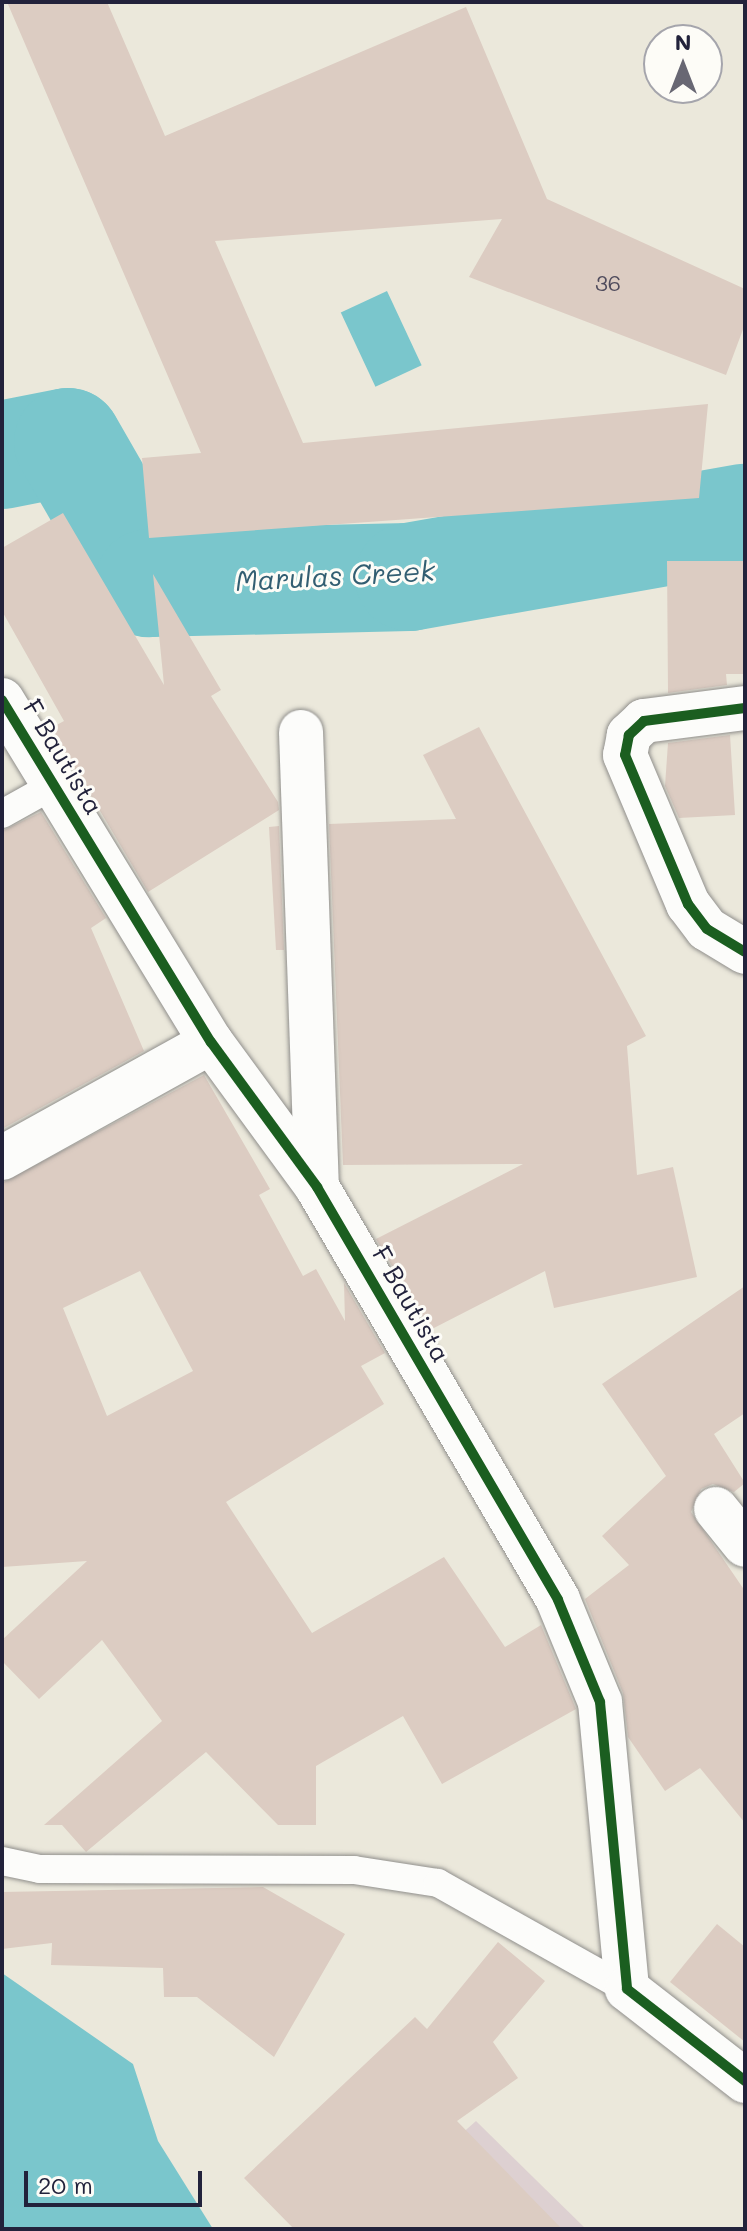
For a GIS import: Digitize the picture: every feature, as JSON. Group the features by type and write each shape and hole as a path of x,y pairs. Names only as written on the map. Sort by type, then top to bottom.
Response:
{"street":[{"name":"F Bautista","path":"2,700 211,1042 317,1187 558,1600 600,1702 627,1989"},
{"path":"745,708 669,713 629,735 629,776 688,904 707,929 745,952"},
{"path":"301,732 317,1187"},
{"path":"2,1158 211,1042"},
{"path":"716,1509 745,1545"},
{"path":"627,1989 745,2081"}],"lane":[{"path":"2,814 54,785"},
{"path":"2,1861 39,1869 354,1870 438,1883 627,1989"}],"shaded area":[{"path":"476,2121 586,2229 354,2229"}],"water":[{"path":"387,291 422,365 375,387 341,313"},
{"path":"2,1973 133,2064 158,2141 213,2229 2,2229"}],"building":[{"path":"7,2 107,2 165,136 466,7 547,199 745,289 745,324 726,375 469,277 502,219 215,241 303,443 708,404 699,498 149,538 142,458 201,453"},
{"path":"63,513 164,685 153,574 221,690 211,696 278,802 279,810 148,892 51,728 64,721 2,611 2,548"},
{"path":"667,561 745,561 745,674 726,674 727,685 668,693"},
{"path":"479,727 646,1036 627,1046 637,1175 673,1167 697,1277 554,1308 545,1271 430,1330 376,1239 523,1164 343,1165 329,824 456,819 423,755"},
{"path":"730,735 735,815 679,818 665,786 668,743"},
{"path":"41,812 106,918 91,928 144,1051 2,1129 2,831"},
{"path":"279,826 284,950 276,950 269,827"},
{"path":"204,1075 270,1189 259,1195 303,1276 316,1269 345,1321 344,1283 385,1353 361,1366 384,1404 226,1502 312,1633 444,1557 505,1647 541,1625 576,1709 442,1784 403,1716 316,1766 316,1825 278,1825 206,1752 86,1852 62,1825 44,1825 162,1721 102,1640 39,1699 2,1661 2,1640 87,1561 2,1567 2,1183","holes":["140,1271 193,1371 107,1416 63,1308"]},
{"path":"745,1286 745,1413 714,1434 745,1483 734,1492 713,1484 701,1489 691,1512 745,1591 745,1823 700,1768 665,1791 628,1737 623,1693 585,1599 629,1565 602,1536 666,1476 602,1384"},
{"path":"263,1887 345,1934 274,2057 197,1997 164,1997 163,1968 51,1965 52,1943 2,1949 2,1892"},
{"path":"717,1924 745,1947 745,2042 670,1982"},
{"path":"498,1942 545,1981 493,2042 518,2078 457,2121 562,2229 294,2229 244,2178 415,2017 427,2029"}],"waterway":[{"name":"Marulas Creek","path":"2,455 68,442 149,583 409,577 745,518"}],"cycle path":[{"path":"2,700 211,1042 317,1187 558,1600 600,1702 627,1989 745,2081"},
{"path":"745,708 644,721 629,735 625,755 688,904 707,929 745,952"}]}
